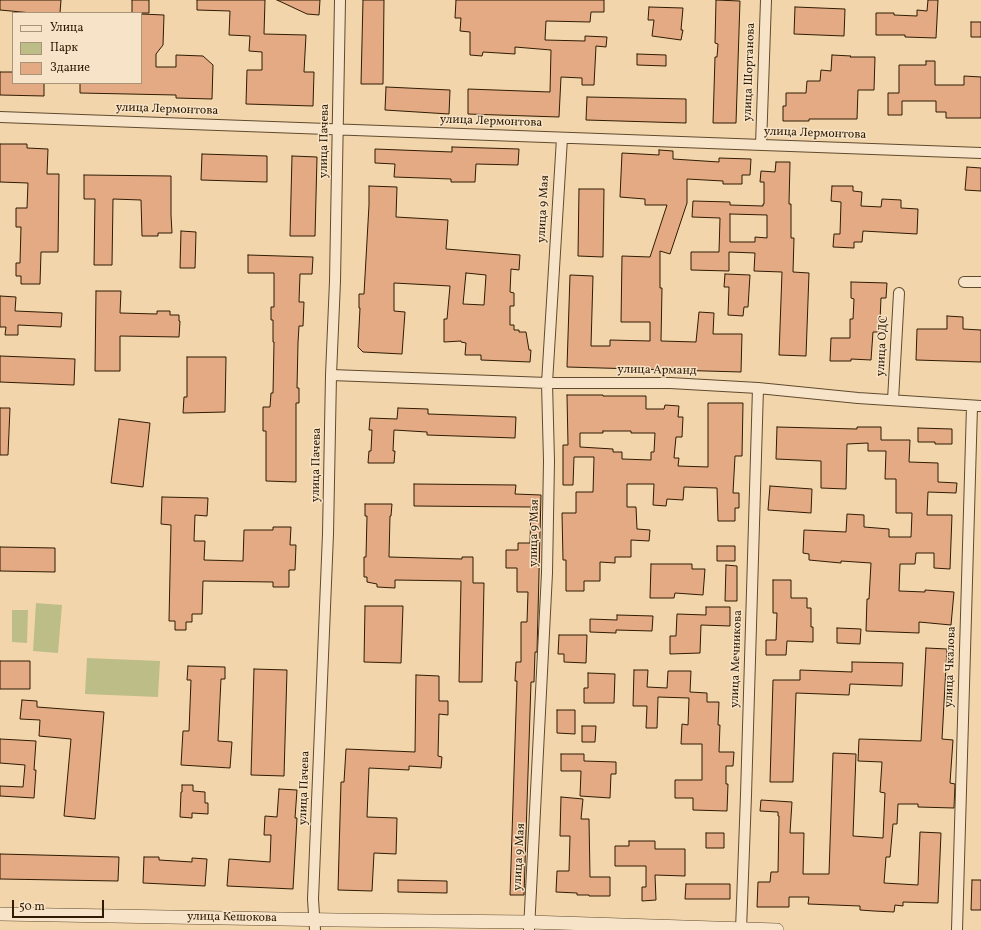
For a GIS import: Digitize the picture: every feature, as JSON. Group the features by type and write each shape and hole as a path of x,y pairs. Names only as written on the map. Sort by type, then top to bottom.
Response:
{"street":[{"name":"улица Пачева","path":"314,925 328,534 331,374 336,274 340,0"},
{"name":"улица Шортанова","path":"761,145 766,0"},
{"name":"улица Лермонтова","path":"0,117 981,153"},
{"name":"улица 9 Мая","path":"529,926 546,573 549,462 547,383 562,138"},
{"path":"964,282 981,282"},
{"name":"улица ОДС","path":"893,400 899,293"},
{"name":"улица Арманд","path":"331,374 547,383 670,383 758,388 858,398 976,406"},
{"name":"улица Мечникова","path":"741,929 758,388"},
{"name":"улица Чкалова","path":"957,930 976,406"},
{"name":"улица Кешокова","path":"0,914 314,925 529,926 777,930"}],"green space":[{"path":"36,603 62,605 58,653 33,651"},
{"path":"12,610 28,610 27,643 12,642"},
{"path":"87,658 160,661 158,697 85,694"}],"building":[{"path":"0,0 61,0 60,12 21,12 0,10"},
{"path":"132,0 149,0 149,13 132,12"},
{"path":"197,0 265,0 264,34 306,35 304,72 314,72 313,106 246,104 247,70 262,70 262,52 249,51 250,36 229,35 230,11 197,10"},
{"path":"277,0 320,0 319,15 307,14"},
{"path":"363,0 384,0 383,84 361,84"},
{"path":"456,0 604,0 604,12 591,12 590,22 546,21 545,40 585,41 585,36 607,37 606,47 596,46 594,85 582,85 582,78 561,77 559,117 468,114 468,89 550,92 551,50 515,47 515,54 483,52 482,56 470,55 470,32 460,31 461,18 455,18"},
{"path":"716,0 740,1 736,123 713,123 715,57 717,57 718,44 715,43"},
{"path":"928,0 938,0 936,38 905,37 905,35 876,35 876,13 894,13 894,15 917,16 917,10 927,11"},
{"path":"649,7 683,8 681,30 683,30 681,40 652,36 654,20 648,20"},
{"path":"795,7 845,9 844,36 794,34"},
{"path":"142,14 164,15 163,45 156,54 156,67 176,67 176,55 203,56 213,65 212,99 176,98 176,95 80,93 80,84 142,84"},
{"path":"971,22 981,22 981,37 971,37"},
{"path":"637,54 666,55 666,66 637,65"},
{"path":"832,55 875,57 874,90 858,90 857,119 809,119 809,121 783,121 783,106 786,106 786,93 806,93 807,81 820,81 821,70 831,71"},
{"path":"926,61 935,61 935,85 964,85 964,76 981,77 981,118 946,118 946,112 936,112 936,101 902,101 902,115 888,115 888,93 899,93 899,65 926,65"},
{"path":"0,72 12,72 12,84 44,84 44,96 0,95"},
{"path":"386,87 450,90 449,114 385,110"},
{"path":"587,97 686,99 686,123 586,120"},
{"path":"0,144 27,144 27,148 48,149 47,174 59,174 58,252 41,252 40,284 21,284 21,276 16,276 16,263 20,263 21,227 16,227 16,208 27,208 28,183 0,182"},
{"path":"452,147 519,149 518,165 476,164 475,182 451,182 451,179 394,177 395,164 375,163 375,149 452,152"},
{"path":"659,150 673,151 673,159 719,162 719,158 751,159 750,175 742,175 742,184 723,184 723,181 687,179 687,203 670,254 660,251 660,288 662,288 661,341 696,342 699,312 714,313 713,334 742,334 741,372 567,367 570,275 593,276 591,346 610,346 610,340 650,341 650,322 621,322 622,256 650,257 667,205 645,205 645,199 620,197 622,153 659,155"},
{"path":"202,154 267,156 267,182 201,180"},
{"path":"292,156 317,157 315,236 290,236"},
{"path":"776,162 790,162 789,204 791,204 791,238 794,238 793,272 809,273 806,356 779,355 782,272 754,271 755,253 729,252 729,271 691,270 691,252 719,252 720,218 692,217 693,201 730,202 730,205 763,206 764,182 760,182 761,171 775,172","holes":["730,214 767,215 767,238 755,237 755,242 730,242"]},
{"path":"967,167 981,168 981,191 965,190"},
{"path":"84,175 171,176 172,233 158,233 158,236 142,236 141,200 113,199 112,265 94,265 95,199 84,199"},
{"path":"369,186 397,187 396,217 448,220 446,249 520,255 519,270 511,269 510,292 514,293 514,306 510,306 510,325 514,325 514,330 526,332 529,350 531,350 530,362 481,360 481,355 465,355 466,343 461,341 444,342 444,319 447,319 450,286 394,283 394,311 405,312 402,354 363,352 358,347 360,308 359,294 364,294","holes":["466,273 486,275 484,305 463,304"]},
{"path":"832,186 853,186 853,191 862,192 861,206 881,207 882,199 901,200 901,208 918,209 917,234 863,231 862,242 854,242 854,248 833,247 834,234 840,234 841,202 831,201"},
{"path":"579,189 604,189 603,257 578,256"},
{"path":"181,231 196,232 195,268 180,268"},
{"path":"248,255 313,257 312,274 300,274 299,302 304,302 303,326 299,326 298,343 297,388 299,388 299,403 296,403 296,482 266,481 266,431 263,431 263,407 270,407 271,393 273,393 274,342 271,307 274,307 274,273 248,273"},
{"path":"725,274 750,275 748,307 744,307 743,316 728,315 729,287 724,287"},
{"path":"851,282 887,283 886,298 881,298 880,320 886,320 885,332 873,332 871,360 851,359 851,361 830,361 831,338 850,338 850,319 853,319 854,299 851,298"},
{"path":"96,291 121,291 120,313 157,314 157,311 170,311 170,315 179,315 179,337 120,336 120,371 95,371"},
{"path":"0,296 16,297 15,311 62,313 61,327 18,325 18,335 5,335 6,327 0,327"},
{"path":"947,316 963,317 963,329 981,330 981,362 916,360 917,329 947,329"},
{"path":"0,356 75,359 74,385 0,382"},
{"path":"187,357 226,357 225,412 183,413 184,397 187,397"},
{"path":"567,395 646,396 646,409 664,409 665,405 679,406 678,417 683,417 682,437 676,437 674,458 679,458 678,466 708,467 708,403 743,403 742,456 735,456 733,493 739,493 739,508 735,508 735,521 718,521 717,488 684,487 683,500 667,499 666,506 653,505 654,484 627,484 627,507 636,507 637,529 650,530 649,541 631,540 631,557 615,557 615,563 600,562 600,581 584,581 584,591 566,591 566,560 563,560 562,513 576,513 576,492 593,492 594,457 574,457 573,485 563,485 563,445 568,445","holes":["631,431 631,433 655,433 654,452 651,452 651,460 622,459 622,452 613,452 613,449 580,447 580,433"]},
{"path":"0,408 10,408 8,455 0,455"},
{"path":"398,408 428,409 428,414 516,417 515,438 427,435 427,432 394,430 394,463 368,463 369,451 371,451 372,430 369,430 370,418 397,419"},
{"path":"119,419 150,423 143,487 111,483"},
{"path":"777,427 857,429 857,427 881,427 881,440 910,440 909,462 938,463 938,482 957,483 956,493 928,492 927,515 952,515 950,569 934,568 934,553 916,553 915,564 900,564 899,591 925,592 925,590 954,592 951,625 919,622 919,633 866,631 867,599 869,599 871,563 841,561 841,563 809,560 809,554 803,553 804,530 846,532 847,514 864,515 864,527 889,529 889,537 911,537 912,513 896,513 896,479 885,479 886,451 868,451 868,443 847,444 846,489 821,488 821,461 776,459"},
{"path":"918,428 952,429 952,444 918,442"},
{"path":"414,484 516,485 515,494 541,495 537,652 535,652 534,682 531,682 524,895 510,895 517,681 515,681 516,662 521,662 521,622 527,622 528,592 517,592 517,568 506,568 506,550 518,550 518,543 530,543 531,507 414,506"},
{"path":"770,486 812,489 811,513 768,510"},
{"path":"162,497 208,498 207,516 195,515 194,541 205,541 204,560 243,561 244,530 273,530 273,527 291,527 290,545 296,545 295,570 289,570 289,587 273,587 273,582 203,581 202,614 192,614 192,622 186,622 186,630 175,630 175,621 169,621 171,525 161,524"},
{"path":"365,504 392,504 390,516 389,557 462,559 462,557 473,557 473,583 484,583 482,682 459,682 461,581 395,580 395,588 377,587 377,584 367,582 367,577 364,577 367,516 365,516"},
{"path":"717,546 735,546 735,561 717,561"},
{"path":"0,547 55,548 55,572 0,571"},
{"path":"651,564 692,564 692,569 705,569 703,595 675,593 674,598 650,598"},
{"path":"726,565 737,566 737,601 725,601"},
{"path":"773,580 791,580 791,598 807,598 807,608 811,608 813,642 787,641 786,655 766,655 766,640 776,640 777,613 773,613"},
{"path":"365,606 403,606 401,663 364,662"},
{"path":"706,607 730,607 730,626 701,625 700,653 670,654 670,636 676,636 677,614 706,615"},
{"path":"617,615 653,616 652,631 616,630 616,633 590,632 590,619 617,620"},
{"path":"837,628 861,629 860,644 837,643"},
{"path":"559,635 587,635 586,663 564,662 564,654 558,654"},
{"path":"926,648 947,649 942,739 953,740 950,783 955,784 954,808 918,807 918,804 898,804 897,824 893,824 890,857 886,857 884,883 918,885 920,832 941,833 938,903 903,902 903,906 895,905 894,912 860,910 860,906 808,904 809,897 789,897 789,907 757,907 758,882 770,882 771,872 778,872 779,816 778,812 760,811 761,800 792,802 790,833 804,833 803,874 829,874 833,753 856,754 853,836 883,838 885,793 880,792 882,762 858,761 859,739 921,741"},
{"path":"0,661 30,661 30,689 0,689"},
{"path":"852,662 903,663 902,686 850,684 849,695 796,693 793,782 770,782 773,680 800,680 800,670 852,672"},
{"path":"188,666 225,667 225,679 221,679 218,741 232,742 230,768 181,765 183,731 189,731 191,680 187,680"},
{"path":"254,669 287,670 284,776 251,775"},
{"path":"634,670 648,670 647,687 667,688 668,671 691,671 690,692 707,693 707,702 719,702 719,752 734,752 733,766 726,766 726,784 728,784 727,811 693,810 693,798 675,798 675,780 702,780 702,744 681,744 682,724 688,725 689,698 658,697 657,728 646,728 647,706 633,706"},
{"path":"588,673 615,674 614,703 584,703 584,688 588,688"},
{"path":"416,675 439,676 439,701 448,701 448,715 439,714 438,756 442,757 441,768 409,766 409,770 369,768 367,817 397,818 396,854 374,853 372,891 338,890 341,782 344,782 346,749 415,752"},
{"path":"22,700 37,701 37,707 104,712 95,819 64,816 71,739 39,736 40,720 20,719"},
{"path":"557,710 575,710 575,734 557,733"},
{"path":"582,726 596,726 595,742 582,742"},
{"path":"0,739 36,741 34,798 0,796 0,786 23,787 25,765 0,763"},
{"path":"561,754 584,754 584,761 616,762 616,774 611,774 610,798 580,796 581,771 561,771"},
{"path":"182,785 193,785 193,791 205,792 205,803 208,803 208,814 192,813 192,818 180,817"},
{"path":"279,789 297,790 293,889 227,886 229,859 270,862 271,835 264,835 265,816 277,817"},
{"path":"561,797 583,799 581,819 589,819 590,877 610,877 610,896 589,896 577,895 577,893 556,892 557,871 569,871 570,836 560,836"},
{"path":"706,833 724,833 724,848 706,848"},
{"path":"629,841 655,841 655,849 685,849 685,876 655,875 656,900 642,901 642,887 646,887 646,866 615,866 615,846 629,846"},
{"path":"0,854 119,857 118,881 0,879"},
{"path":"144,857 159,857 159,860 192,862 192,858 207,859 205,886 143,883"},
{"path":"398,880 447,881 447,893 398,892"},
{"path":"972,880 981,880 981,910 971,910"},
{"path":"686,884 730,884 730,899 685,899"}]}
